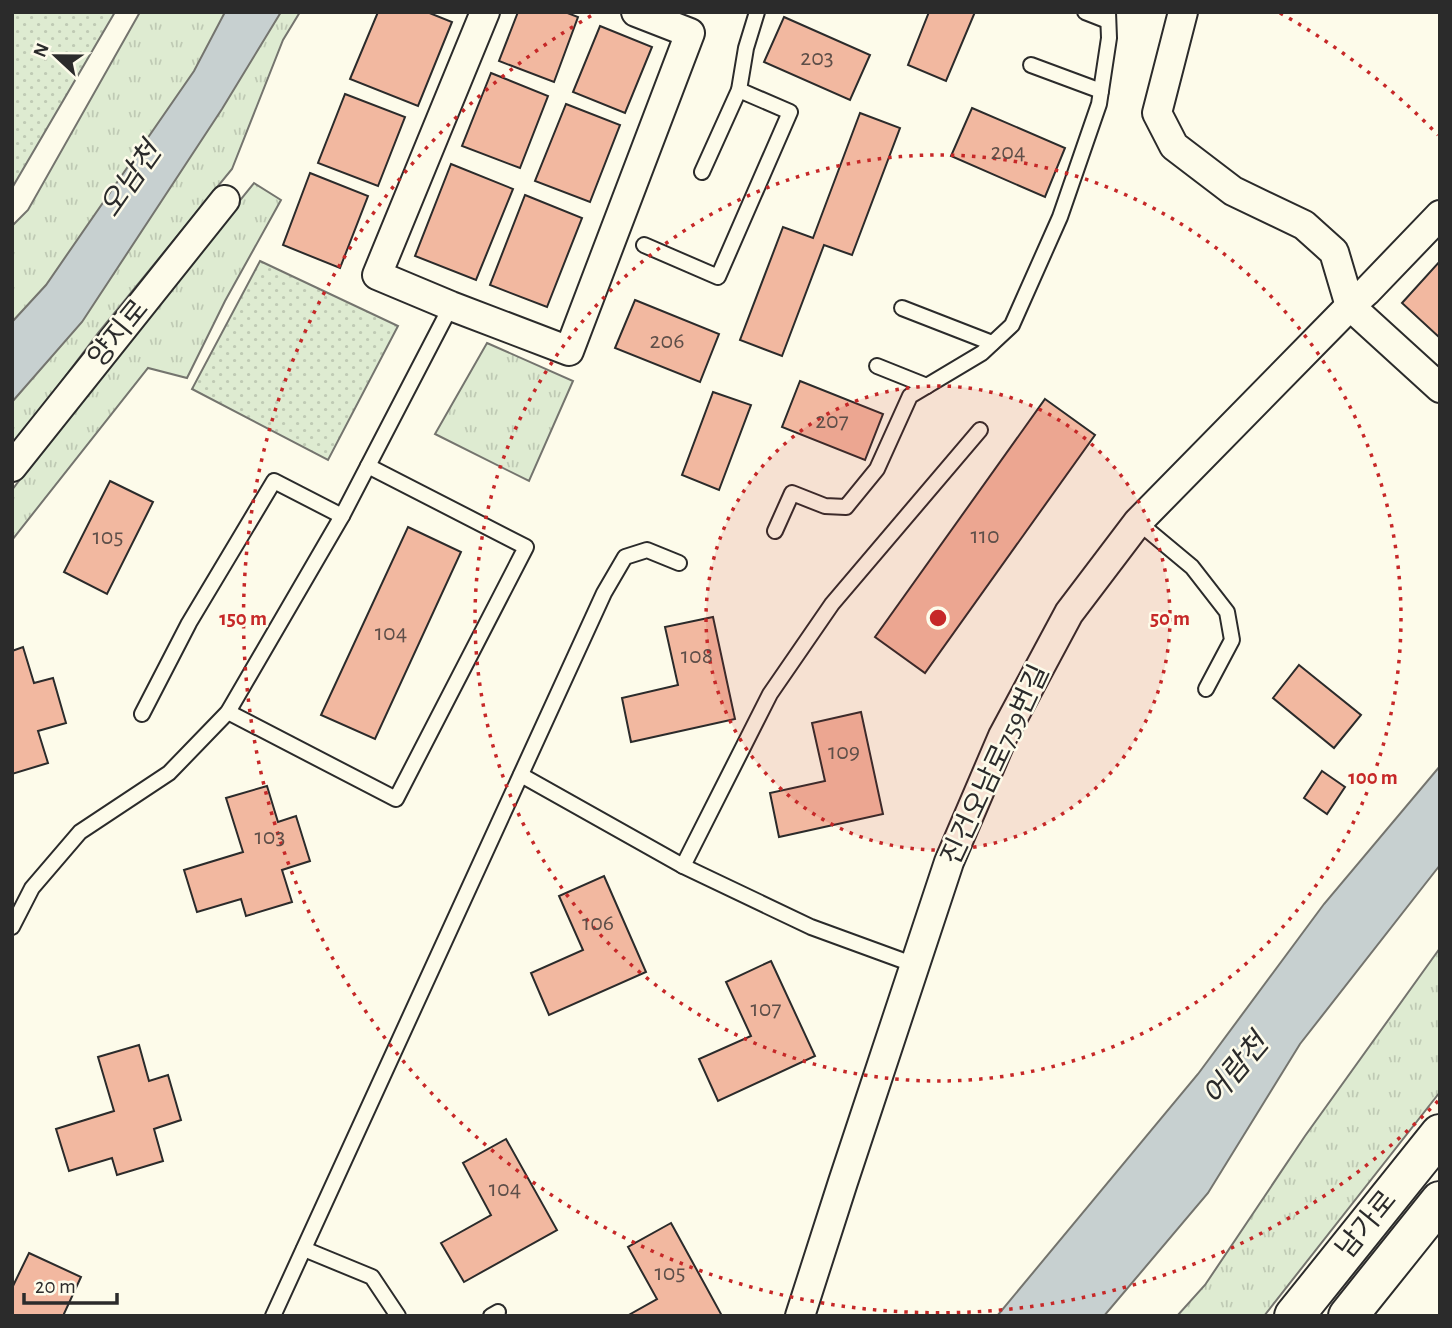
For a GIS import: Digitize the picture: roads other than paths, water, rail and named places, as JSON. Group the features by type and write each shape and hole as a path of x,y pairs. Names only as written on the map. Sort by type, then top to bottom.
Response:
{"main road":[{"name":"남가로","path":"1294,1316 1440,1134"},
{"name":"남가로","path":"1348,1316 1440,1201"}],"street":[{"path":"485,12 377,275 569,351 690,33 636,12"},
{"path":"1183,12 1157,113 1174,146 1233,191 1304,225 1334,252 1350,306 1440,388"},
{"name":"양지로","path":"12,467 225,200"},
{"name":"진건오남로759번길","path":"800,1316 949,862 1003,736 1069,613 1138,522 1440,215"}],"lane":[{"path":"702,172 739,90 746,48 757,12"},
{"path":"775,531 792,494 825,506 846,507 877,469 910,396 982,353 1012,325 1060,217 1099,104 1109,38 1108,16 1085,12"},
{"path":"1031,65 1101,91"},
{"path":"644,245 718,277 790,112 739,90"},
{"path":"12,927 32,888 80,832 169,773 228,712 342,516 450,306"},
{"path":"902,308 992,344"},
{"path":"877,366 927,386"},
{"path":"683,866 770,694 832,604 980,430"},
{"path":"228,712 397,799 526,547 368,466"},
{"path":"142,714 189,623 274,481 342,516"},
{"path":"1138,522 1192,567 1227,612 1232,640 1206,689"},
{"path":"273,1316 604,593 625,557 647,550 679,564"},
{"path":"521,775 683,866 811,927 915,965"},
{"path":"304,1249 372,1277 398,1316"}],"water":[{"name":"오남천","path":"225,12 281,12 222,109 82,322 12,402 12,322 46,285 194,71"},
{"name":"어람천","path":"1440,766 1440,865 1300,1044 1208,1193 1104,1316 997,1316 1198,1074 1324,904"}]}
